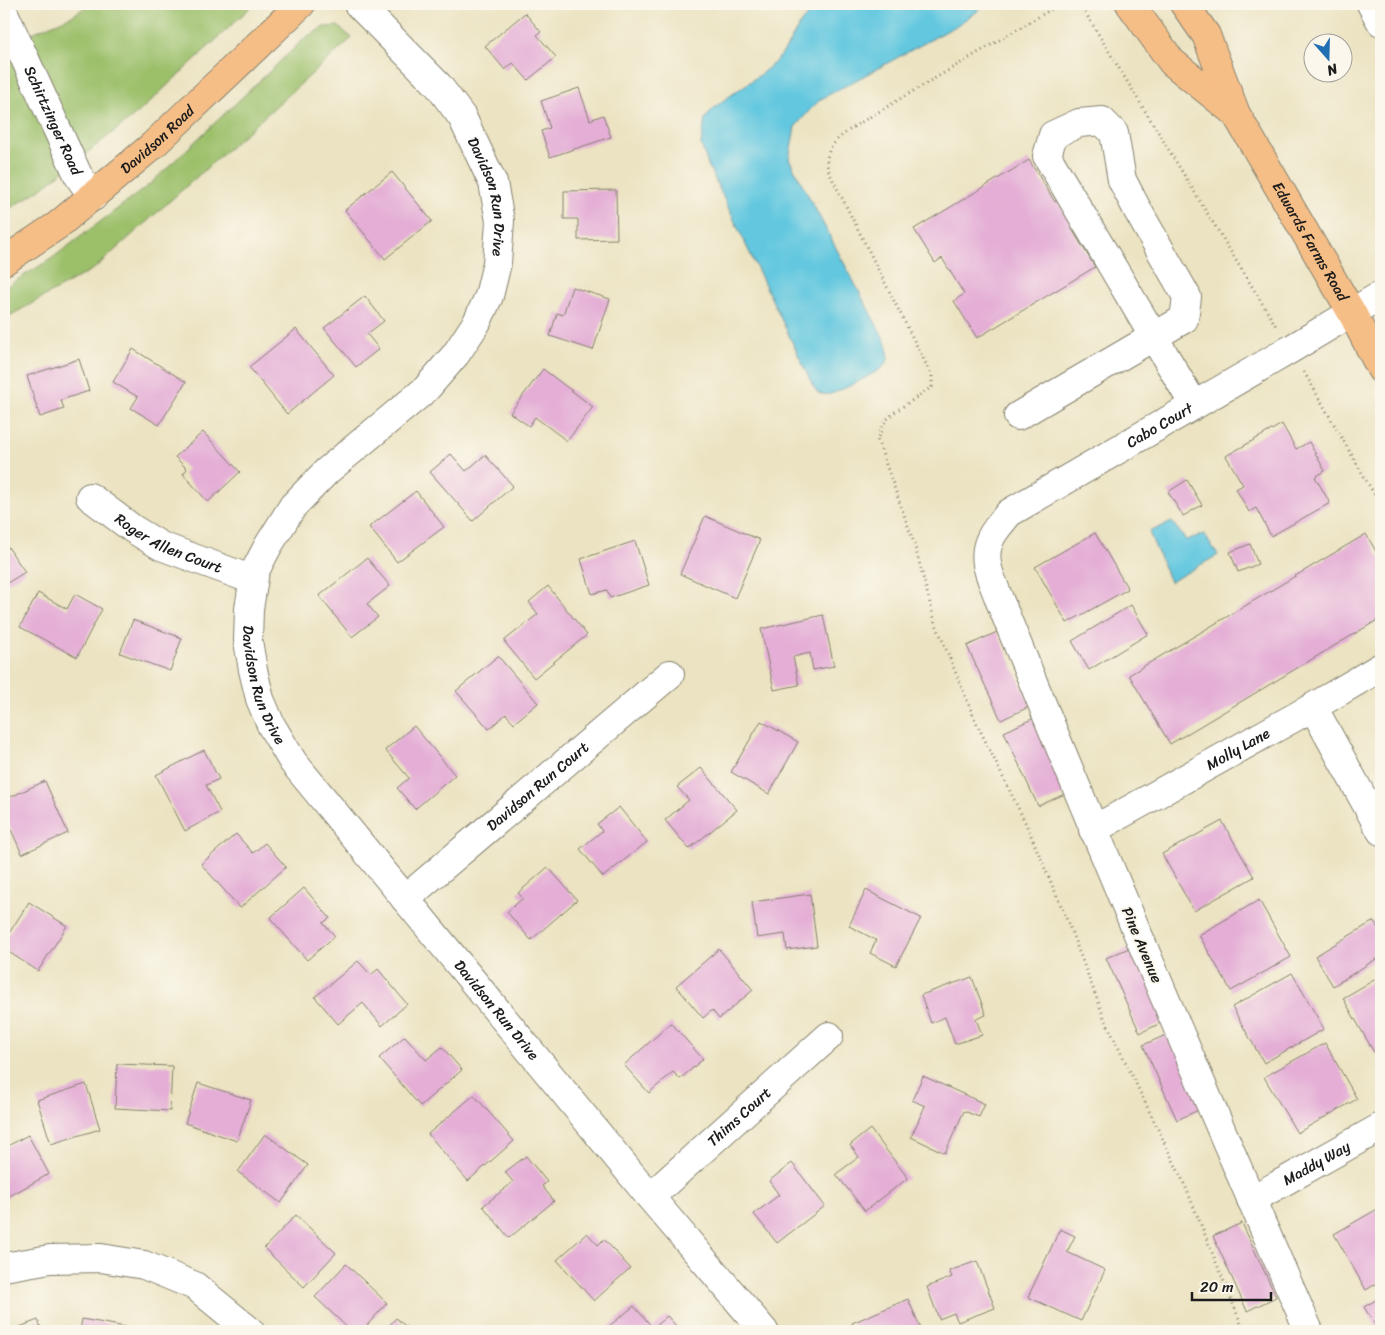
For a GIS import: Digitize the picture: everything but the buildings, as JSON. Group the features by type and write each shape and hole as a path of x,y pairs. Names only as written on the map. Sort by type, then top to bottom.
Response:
{"main road":[{"name":"Davidson Road","path":"4,261 58,225 152,146 301,4"},
{"name":"Edwards Farms Road","path":"1130,4 1172,62 1236,114"},
{"name":"Edwards Farms Road","path":"1184,4 1206,35 1236,114 1352,313 1381,369"}],"street":[{"name":"Davidson Run Drive","path":"358,4 438,85 462,117 493,183 500,221 497,262 489,296 477,322 456,354 426,389 327,471 294,506 268,546 255,571 249,609 248,641 260,699 271,725 293,762 650,1197 764,1331"},
{"path":"1371,4 1381,22"},
{"name":"Schirtzinger Road","path":"4,13 78,175 92,197"},
{"path":"1018,416 1154,337 1184,318 1187,296 1122,180 1114,133 1102,121 1078,123 1053,135 1047,156 1154,337 1194,405"},
{"name":"Cabo Court","path":"986,554 989,541 1009,513 1381,295"},
{"name":"Roger Allen Court","path":"90,498 133,530 161,546 253,580"},
{"name":"Pine Avenue","path":"986,554 987,566 999,599 1093,830 1251,1200 1310,1331"},
{"name":"Molly Lane","path":"1093,830 1381,667"},
{"name":"Davidson Run Court","path":"405,898 670,674"},
{"path":"1313,707 1381,831"},
{"name":"Thims Court","path":"650,1197 829,1036"},
{"name":"Maddy Way","path":"1251,1200 1381,1127"},
{"path":"4,1267 50,1259 101,1258 144,1265 195,1286 250,1331"}],"path":[{"path":"1080,4 1291,349 1381,506"}],"green space":[{"path":"90,4 254,4 139,112 38,191 4,212 4,45 72,16"},
{"path":"338,26 352,38 95,268 4,319 4,288 51,259 149,185 306,37 324,27"}],"water":[{"path":"819,4 988,4 954,27 821,99 795,127 789,159 882,335 888,354 887,361 882,368 849,386 827,394 818,393 813,386 708,165 701,144 705,119 710,112 775,62 785,50 802,21"},
{"path":"1172,522 1186,540 1204,534 1218,555 1170,582 1149,532"}]}
